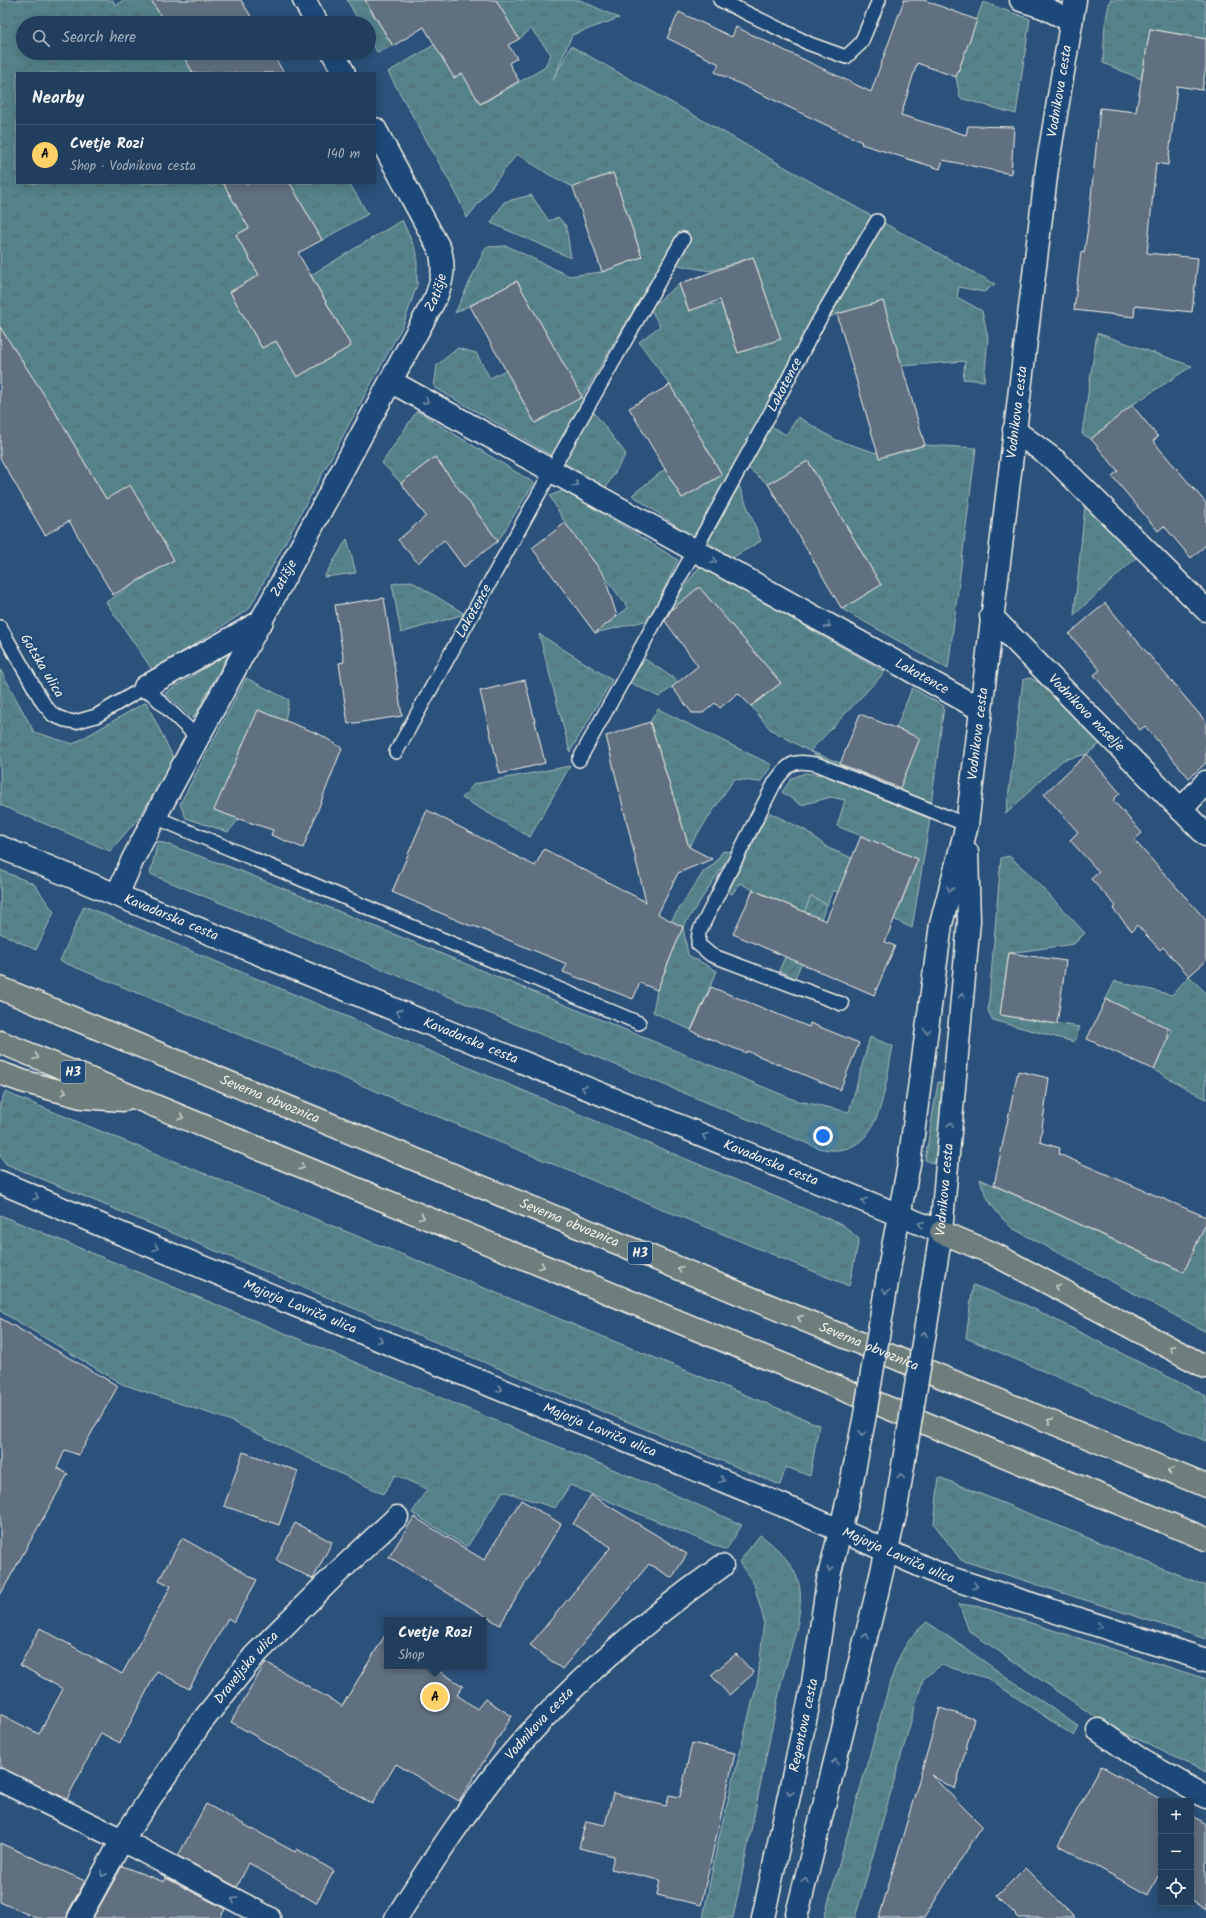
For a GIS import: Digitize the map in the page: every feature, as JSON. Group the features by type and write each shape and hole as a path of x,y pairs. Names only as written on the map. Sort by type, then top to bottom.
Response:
{"highway":[{"path":"0,973 75,1019"},
{"name":"Severna obvoznica","path":"0,988 1206,1486"},
{"name":"H3","path":"0,1042 1206,1539"},
{"path":"0,1073 22,1081 81,1097 145,1102"},
{"path":"942,1232 992,1253 1206,1366"}],"street":[{"path":"304,0 313,16"},
{"path":"1021,0 1043,7 1073,10"},
{"name":"Vodnikova cesta","path":"886,1552 895,1515 942,1232 969,921 967,825 991,616 1047,168 1073,10"},
{"path":"337,60 343,72"},
{"name":"Zatišje","path":"117,895 132,860 392,382 436,297 442,279 443,260 440,250 376,131"},
{"name":"Lakotence","path":"392,382 980,709"},
{"path":"1014,430 1056,461 1206,610"},
{"name":"Vodnikovo naselje","path":"991,616 1206,835"},
{"path":"145,688 262,621"},
{"path":"1181,810 1206,782"},
{"name":"Vodnikova cesta","path":"839,1531 865,1415 892,1252 900,1216 941,924 967,825"},
{"name":"Kavadarska cesta","path":"0,847 942,1232"},
{"name":"Majorja Lavriča ulica","path":"0,1182 117,1232 782,1505 886,1552 944,1576 1206,1660"},
{"name":"Draveljska ulica","path":"78,1918 122,1840 200,1724 254,1656 333,1577 398,1517"},
{"name":"Regentova cesta","path":"763,1918 813,1683 828,1580 839,1531"},
{"path":"796,1918 886,1552"},
{"name":"Vodnikova cesta","path":"396,1918 450,1837 496,1773 549,1713 616,1649 674,1600 722,1566"},
{"path":"1098,1730 1143,1761 1206,1797"},
{"path":"0,1780 122,1840 269,1918"}],"lane":[{"path":"720,0 810,44 846,57 861,43 879,0"},
{"name":"Lakotence","path":"579,760 772,410 818,322 877,221"},
{"name":"Lakotence","path":"396,752 683,239"},
{"name":"Gotska ulica","path":"0,627 43,703 53,715 75,722 96,716 145,688"},
{"path":"145,688 198,738"},
{"path":"842,1004 711,955 698,944 699,932 775,782 790,764 797,762 819,764 967,825"},
{"path":"155,817 639,1023"}],"green space":[{"path":"0,0 113,0 115,5 124,0 151,0 161,16 16,16 16,60 186,60 192,72 16,72 16,184 209,184 211,187 216,184 224,184 249,228 236,235 259,275 230,292 262,348 276,341 297,377 351,346 311,275 402,220 417,253 417,285 404,323 249,609 153,671 106,602 173,560 106,499 52,407 0,344"},
{"path":"347,0 370,0 366,3 374,16 356,16"},
{"path":"496,0 580,0 619,18 572,35 553,80 571,46 995,284 984,292 959,287 957,297 982,311 988,337 984,381 963,379 965,361 902,366 837,314 819,322 772,410 711,506 694,538 632,495 665,469 682,498 722,475 670,385 639,342 660,326 650,308 679,284 689,311 705,305 721,304 738,353 780,337 753,257 710,271 662,262 582,397 626,454 605,489 558,459 434,387 437,365 458,348 476,353 490,378 506,370 535,423 581,397 517,281 455,313 486,247 507,246 569,276 602,272 642,257 613,173 573,187 548,174 517,154 467,218 456,193 388,72 434,45 462,73 481,104 544,68 551,54 531,29 519,39"},
{"path":"1110,0 1205,0 1206,39 1151,29 1141,79 1103,63 1105,24"},
{"path":"983,2 1030,19 1016,114 960,98 956,77"},
{"path":"376,19 393,46 377,52 376,50"},
{"path":"291,184 350,184 368,214 322,240"},
{"path":"531,195 549,221 558,217 566,226 571,258 491,223 504,202"},
{"path":"1097,333 1192,366 1132,405 1091,439 1082,434"},
{"path":"417,411 534,483 498,541 435,457 401,483 382,463"},
{"path":"798,417 836,440 886,456 925,445 976,448 948,669 842,609 881,585 808,461 768,484 748,468 770,425 786,435"},
{"path":"739,486 761,541 730,559 708,542"},
{"path":"564,490 678,560 649,620 595,633 628,608 565,523 550,496"},
{"path":"1085,505 1137,557 1074,615"},
{"path":"347,539 356,573 324,577"},
{"path":"700,566 885,672 810,751 900,787 920,738 896,729 912,688 944,706 931,805 835,766 770,729 751,706 781,683 699,588 662,617"},
{"path":"411,581 465,614 401,633 392,584"},
{"path":"539,634 612,680 570,752"},
{"path":"229,653 193,719 165,693"},
{"path":"645,659 679,682 659,697 629,682"},
{"path":"0,669 34,732 73,744 146,702 175,761 137,820 110,851 0,805"},
{"path":"246,678 289,700 285,721 215,810 239,819 228,832 186,818 180,804"},
{"path":"1030,678 1044,685 1105,740 1087,754 1063,760 1006,814 1023,680"},
{"path":"658,709 772,765 760,782 734,779 689,847 650,722"},
{"path":"570,766 530,837 462,798 474,784"},
{"path":"805,773 824,775 930,819 912,928 833,890 827,905 811,897 805,912 740,883 732,894 728,892 764,821 770,813 805,830 828,848 852,858 842,883 900,906 918,859 837,826 845,800 831,797 801,805 782,792 792,778"},
{"path":"158,841 241,871 795,1100 849,1112 870,1037 893,1046 882,1101 876,1119 867,1134 855,1145 839,1150 818,1148 150,874"},
{"path":"723,851 732,852 683,927 671,921 704,871 713,865"},
{"path":"1009,856 1027,872 1085,933 1074,944 1009,953 1000,1015 1080,1027 1074,1042 993,1020 988,1011 1001,858"},
{"path":"0,870 34,884 54,912 36,950 0,933"},
{"path":"811,896 827,905 795,978 779,971"},
{"path":"84,906 843,1225 859,1239 849,1286 60,961"},
{"path":"683,927 688,955 717,971 691,1030 653,1012 657,990"},
{"path":"1189,976 1206,993 1206,1099 1154,1070 1172,1030 1106,999 1115,981 1172,995"},
{"path":"938,1082 944,1083 935,1164 925,1160"},
{"path":"5,1092 819,1425 810,1476 786,1467 780,1485 6,1164 0,1156 0,1105"},
{"path":"980,1179 1183,1272 1206,1223 1206,1332 1012,1228 992,1206"},
{"path":"0,1215 687,1500 742,1525 726,1550 570,1485 555,1508 503,1491 467,1547 412,1513 427,1489 395,1475 383,1494 229,1420 122,1384 0,1311"},
{"path":"973,1285 1026,1305 1206,1396 1206,1441 966,1338"},
{"path":"939,1477 1206,1586 1206,1639 961,1560 934,1524"},
{"path":"760,1535 786,1558 795,1573 800,1590 799,1613 781,1684 733,1918 703,1918 718,1841 758,1679 764,1621 754,1584 739,1562"},
{"path":"959,1604 981,1607 1206,1679 1206,1772 1106,1724 969,1631"},
{"path":"927,1622 1079,1727 1074,1736 987,1678 941,1665 923,1679 855,1918 824,1918 896,1664 913,1635"}],"building":[{"path":"151,0 241,0 251,16 161,16"},
{"path":"365,0 496,0 519,39 508,45 517,58 509,63 519,81 480,104 462,73 454,78 424,27 393,46"},
{"path":"904,0 924,0 977,20 956,77 917,63 901,115 966,135 968,126 1014,127 1011,174 943,160 940,169 861,144 862,142 715,72 719,64 667,38 679,12 732,37 736,27 871,92"},
{"path":"1150,29 1206,39 1206,67 1202,90 1177,86 1168,165 1156,163 1147,253 1198,258 1192,312 1135,306 1134,317 1074,310 1081,252 1084,253 1088,227 1100,108 1136,112"},
{"path":"186,60 276,60 283,72 192,72"},
{"path":"613,173 642,257 602,272 573,187"},
{"path":"224,184 291,184 322,240 298,253 351,346 297,377 276,341 262,348 230,292 259,275 236,235 249,228"},
{"path":"753,257 781,339 738,353 720,300 689,311 679,284"},
{"path":"517,281 582,397 535,423 470,306"},
{"path":"883,301 925,445 879,458 837,314"},
{"path":"0,327 52,407 106,499 130,485 174,560 113,595 69,521 45,535 0,458"},
{"path":"670,385 722,475 682,498 629,408"},
{"path":"1132,405 1158,437 1153,441 1206,503 1206,545 1191,558 1164,526 1158,531 1112,476 1118,471 1091,439"},
{"path":"435,457 498,541 464,567 444,540 418,563 398,540 426,516 401,483"},
{"path":"808,461 881,585 842,609 768,484"},
{"path":"565,523 604,575 617,616 595,633 532,548"},
{"path":"699,587 781,683 751,706 738,693 720,708 715,703 703,713 692,713 672,687 698,666 665,621 671,610"},
{"path":"384,598 402,716 348,724 339,663 344,662 335,605"},
{"path":"1105,603 1206,722 1206,763 1189,778 1145,726 1140,730 1094,675 1100,670 1069,634"},
{"path":"525,680 545,763 500,774 480,691"},
{"path":"258,710 319,734 342,748 303,848 271,835 273,830 214,810"},
{"path":"860,714 920,738 900,788 840,764"},
{"path":"650,722 689,847 712,859 678,873 658,914 683,927 657,990 640,983 633,999 563,972 567,964 474,926 473,927 392,892 427,810 535,866 544,849 646,902 606,736"},
{"path":"1087,754 1120,793 1113,800 1142,833 1134,840 1206,920 1206,961 1189,976 1163,947 1160,950 1137,925 1132,931 1113,909 1116,906 1091,879 1099,872 1070,840 1078,832 1044,794"},
{"path":"861,836 918,859 885,942 895,946 874,995 733,934 753,890 826,921"},
{"path":"1009,953 1066,961 1057,1024 1000,1015"},
{"path":"711,987 809,1027 810,1023 859,1043 840,1090 747,1051 746,1053 691,1031"},
{"path":"1106,999 1168,1028 1168,1038 1154,1070 1087,1039"},
{"path":"1018,1071 1049,1078 1040,1142 1060,1148 1059,1154 1206,1217 1206,1223 1184,1272 994,1185"},
{"path":"0,1318 118,1386 79,1455 65,1450 57,1468 68,1474 0,1595"},
{"path":"243,1452 298,1471 279,1525 224,1506"},
{"path":"591,1495 687,1554 672,1578 649,1564 562,1669 530,1645 611,1547 573,1524"},
{"path":"521,1500 561,1524 500,1625 389,1557 414,1517 484,1560"},
{"path":"295,1523 332,1542 313,1579 276,1560"},
{"path":"182,1538 257,1580 234,1622 228,1618 189,1689 157,1671 120,1743 101,1733 67,1799 0,1768 0,1714 39,1734 63,1689 20,1665 40,1628 122,1674 171,1586 159,1580"},
{"path":"384,1637 384,1669 436,1669 463,1686 457,1695 477,1709 485,1699 512,1716 459,1801 396,1764 372,1804 231,1722 266,1662 342,1706"},
{"path":"736,1654 754,1673 729,1695 711,1675"},
{"path":"940,1708 974,1719 955,1789 931,1775 982,1826 924,1918 879,1918"},
{"path":"692,1743 735,1753 701,1905 657,1895 660,1880 611,1869 614,1856 579,1848 586,1821 605,1825 613,1793 666,1806 669,1795 680,1797"},
{"path":"1101,1766 1159,1798 1158,1876 1148,1895 1058,1845"},
{"path":"206,1804 295,1852 297,1849 334,1871 316,1903 249,1863 237,1887 178,1856"},
{"path":"1194,1818 1206,1824 1206,1910 1194,1901"},
{"path":"0,1843 85,1881 68,1912 67,1918 36,1918 0,1902"},
{"path":"122,1866 164,1882 166,1878 225,1909 220,1918 93,1918"},
{"path":"1025,1868 1075,1918 1019,1918 997,1896"}],"place":[{"name":"Cvetje Rozi","path":"435,1697"}]}
